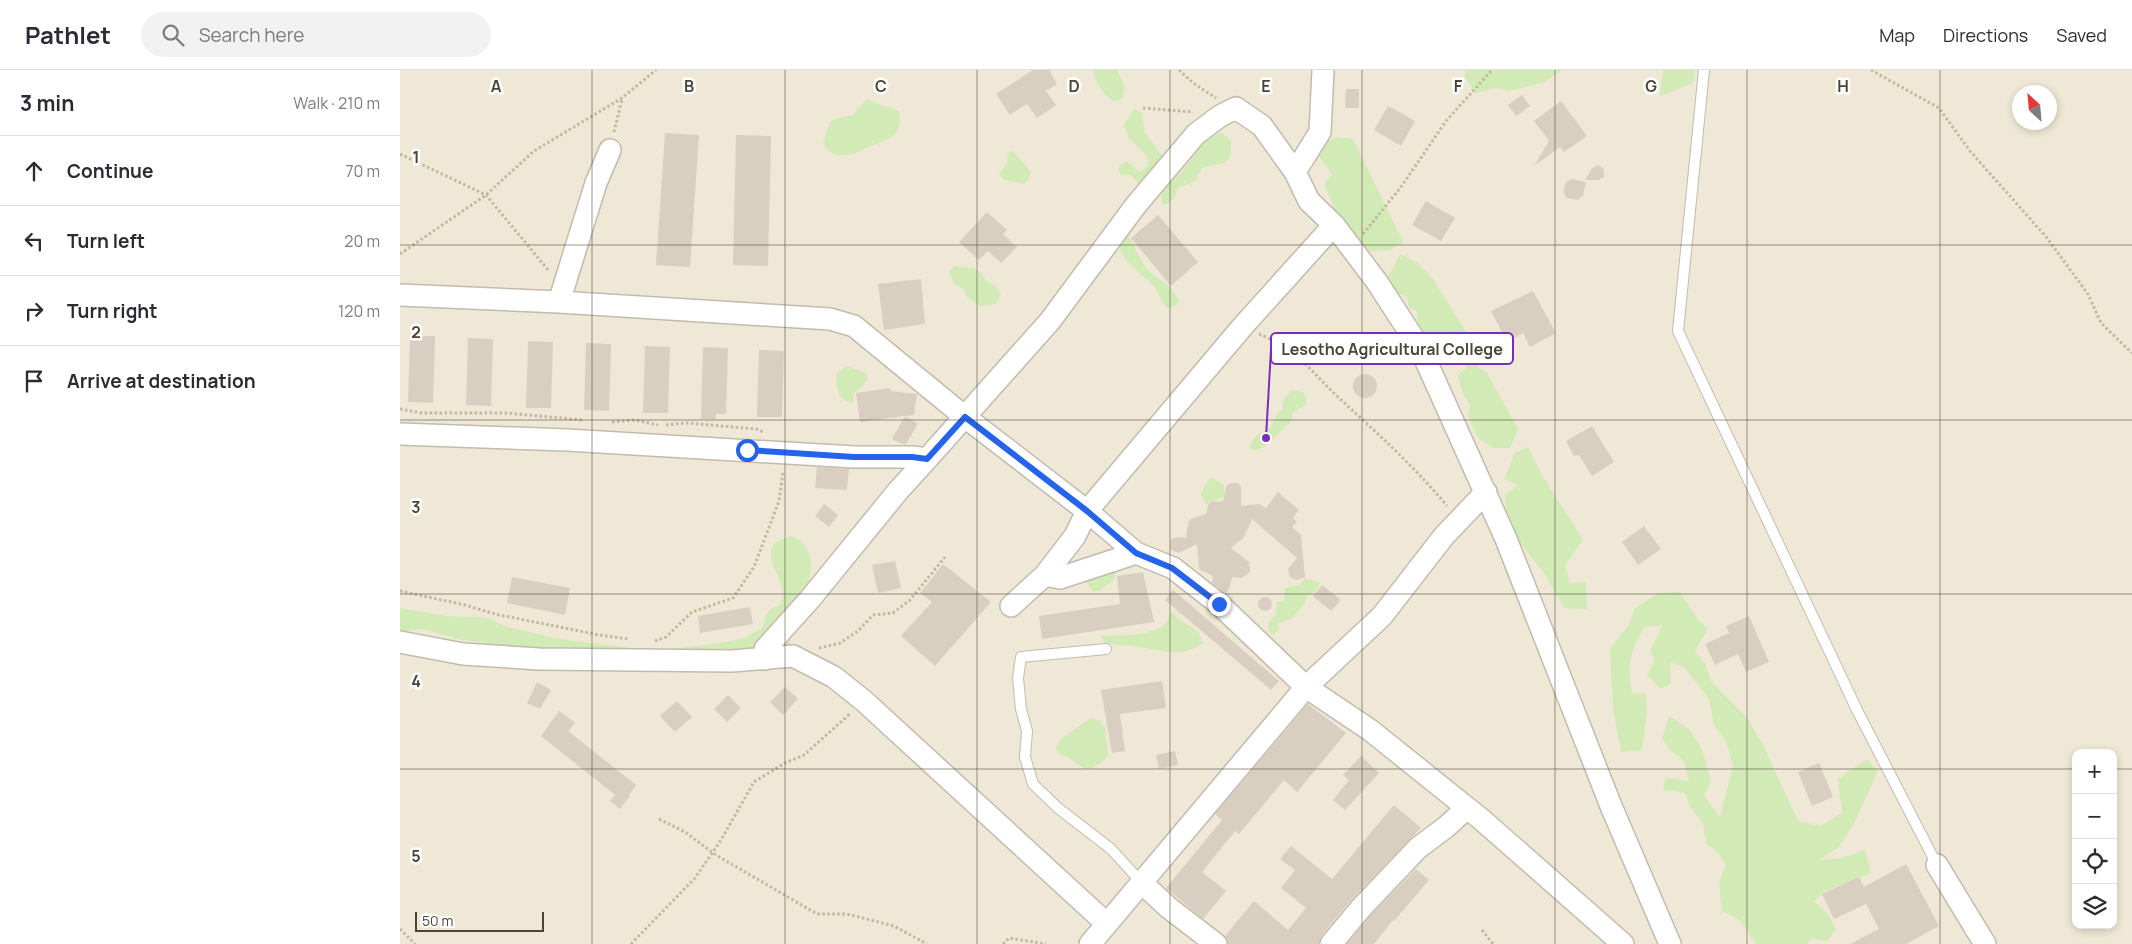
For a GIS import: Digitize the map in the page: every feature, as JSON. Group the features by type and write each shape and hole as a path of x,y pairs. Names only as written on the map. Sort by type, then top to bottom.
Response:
{"street":[{"path":"1295,172 1320,132 1323,70"},
{"path":"765,659 764,649 810,599 898,491 1050,321 1136,205 1196,134 1220,116 1236,108 1262,126 1295,172 1310,201 1334,226 1377,282 1421,350 1486,492 1611,806 1670,944"},
{"path":"559,302 596,183 610,150"},
{"path":"1011,606 1045,574 1075,536 1087,511 1243,326 1334,226"},
{"path":"400,295 559,302 830,319 854,326 965,417 1087,511 1136,553 1172,568 1219,604 1306,687 1370,730 1467,808 1623,944"},
{"path":"400,434 567,440 927,459"},
{"path":"1090,944 1306,687 1382,616 1444,536 1486,492"},
{"path":"1045,574 1060,578 1136,553"},
{"path":"400,642 463,654 539,659 732,661 793,656 834,677 864,701 1107,924"},
{"path":"1331,944 1361,908 1418,848 1446,828 1467,808"},
{"path":"1937,865 1985,944"},
{"path":"1142,883 1176,914 1216,944"}],"lane":[{"path":"1704,70 1678,331 1857,710 1937,865"},
{"path":"1106,649 1021,657 1018,678 1021,709 1027,731 1025,758 1033,784 1058,808 1111,849 1142,883"}],"path":[{"path":"400,254 486,195 534,151 622,98 656,70"},
{"path":"1179,70 1193,83 1236,108"},
{"path":"1351,248 1401,187 1446,121 1492,70"},
{"path":"1872,70 1939,108 1970,151 2047,238 2088,294 2101,323 2132,352"},
{"path":"610,150 622,98"},
{"path":"1143,108 1201,112"},
{"path":"400,154 486,195 553,275 559,302"},
{"path":"1243,326 1283,346 1311,369 1337,396 1389,442 1422,475 1459,520"},
{"path":"400,408 422,414 506,413 590,421"},
{"path":"609,423 635,420 664,426 687,422 756,429 782,437 786,453 779,501 754,567 733,598 692,612 666,637 654,641"},
{"path":"793,656 799,647 820,648 840,643 858,632 873,615 893,613 910,600 945,557"},
{"path":"400,591 599,636 636,640"},
{"path":"631,944 695,878 754,782 785,762 804,755 864,701"},
{"path":"659,819 685,832 712,852 817,914 847,914 894,926 927,944"},
{"path":"400,929 415,944"},
{"path":"1482,930 1493,944"},
{"path":"1003,944 1009,938 1046,944"}],"shaded area":[{"path":"400,70 2132,70 2132,944 400,944"}],"green space":[{"path":"1093,70 1117,70 1125,87 1122,99 1113,101 1102,91 1095,79"},
{"path":"1465,70 1562,70 1542,83 1509,91 1496,88 1476,93 1465,78"},
{"path":"1663,70 1695,70 1693,83 1660,96"},
{"path":"866,100 893,108 899,112 899,127 896,132 893,136 858,152 845,155 833,153 823,143 830,122 853,115"},
{"path":"1134,108 1142,113 1144,131 1162,156 1154,173 1148,179 1139,183 1130,175 1120,174 1118,167 1127,161 1140,172 1149,165 1146,155 1129,138 1124,125"},
{"path":"1222,133 1231,141 1228,160 1202,168 1195,181 1177,189 1173,199 1163,205 1161,199 1164,185 1181,173 1207,138"},
{"path":"1336,137 1353,139 1403,242 1390,250 1343,252 1340,222 1324,184 1332,174 1319,157 1319,146"},
{"path":"1013,151 1031,172 1024,184 1003,179 999,174 1008,162 1007,152"},
{"path":"1131,231 1129,236 1140,259 1149,271 1169,286 1176,295 1179,301 1176,306 1167,308 1155,287 1132,267 1121,252 1120,244 1123,237"},
{"path":"1400,254 1416,262 1432,278 1470,338 1467,360 1487,373 1518,429 1510,448 1494,448 1478,438 1468,416 1470,405 1462,392 1458,375 1467,367 1457,361 1441,363 1425,340 1419,326 1417,312 1408,306 1407,297 1399,294 1386,281"},
{"path":"954,266 973,268 997,287 1001,295 996,304 981,306 967,297 963,289 954,283 949,272"},
{"path":"846,366 866,373 868,378 862,387 855,392 852,403 840,396 837,388 836,374"},
{"path":"1292,390 1303,392 1306,398 1306,405 1292,413 1292,421 1270,442 1254,451 1250,448 1253,441 1257,436 1270,428 1277,414 1283,409 1285,398"},
{"path":"1528,447 1542,475 1583,540 1565,565 1570,583 1586,582 1587,609 1564,608 1546,576 1519,541 1507,521 1505,495 1519,485 1504,479 1515,453"},
{"path":"1212,477 1224,486 1224,497 1209,502 1207,505 1201,495 1203,488"},
{"path":"790,536 799,540 805,546 809,553 811,569 804,599 791,626 790,646 781,653 548,651 519,646 509,648 492,647 483,642 461,640 423,629 400,633 400,608 446,616 481,617 493,620 504,626 559,639 655,651 727,642 747,637 763,627 767,613 779,606 782,589 771,552 774,543"},
{"path":"1109,568 1116,572 1113,581 1099,591 1092,591 1084,576"},
{"path":"1305,578 1320,583 1291,619 1278,623 1279,630 1273,635 1269,633 1268,623 1276,614 1277,602 1284,600 1285,588 1301,584"},
{"path":"1680,592 1698,620 1708,628 1695,651 1705,664 1711,681 1747,718 1763,745 1798,821 1821,826 1842,813 1838,779 1867,759 1878,771 1854,824 1838,848 1818,860 1842,858 1865,850 1871,873 1825,891 1814,901 1827,913 1836,929 1827,941 1811,939 1807,944 1756,944 1740,920 1722,911 1719,883 1726,864 1718,853 1706,843 1703,823 1690,807 1685,793 1663,790 1666,778 1689,781 1684,761 1670,750 1662,739 1669,716 1690,730 1703,752 1711,782 1704,796 1720,817 1733,766 1726,741 1714,725 1709,699 1685,668 1670,662 1671,683 1661,689 1647,675 1655,660 1650,651 1663,625 1644,627 1633,651 1630,666 1632,693 1646,694 1647,712 1642,750 1621,752 1613,708 1610,648 1628,626 1635,608 1659,593"},
{"path":"1171,612 1182,622 1196,630 1203,643 1187,651 1172,652 1105,643 1100,636 1152,631 1166,623"},
{"path":"1091,718 1099,720 1105,728 1108,755 1103,762 1085,769 1058,753 1056,747 1061,739"}],"building":[{"path":"1033,70 1049,70 1057,84 1046,91 1056,105 1037,118 1027,104 1010,115 996,94"},
{"path":"1346,89 1359,89 1359,108 1345,108"},
{"path":"1522,95 1530,106 1516,116 1508,105"},
{"path":"1561,101 1587,136 1564,152 1560,147 1534,166 1549,141 1534,121"},
{"path":"1388,106 1415,121 1401,146 1374,130"},
{"path":"665,133 699,135 690,267 656,265"},
{"path":"736,135 771,136 768,266 733,265"},
{"path":"1598,165 1604,169 1604,177 1599,180 1585,180 1592,168"},
{"path":"1572,179 1586,182 1583,196 1577,200 1567,198 1563,192 1566,182"},
{"path":"1426,201 1455,218 1441,241 1412,225"},
{"path":"987,212 1007,230 1003,234 1017,247 1001,263 988,251 979,260 959,242"},
{"path":"1158,215 1198,262 1171,286 1131,238"},
{"path":"921,279 925,324 884,330 878,284"},
{"path":"1533,291 1556,333 1530,347 1523,333 1507,342 1491,311"},
{"path":"410,336 435,336 433,403 408,402"},
{"path":"468,338 493,339 491,406 466,405"},
{"path":"528,341 553,342 551,408 526,408"},
{"path":"586,343 611,344 609,411 584,410"},
{"path":"645,346 670,347 668,413 643,413"},
{"path":"703,347 728,348 726,414 716,414 716,419 701,419"},
{"path":"759,350 784,351 782,417 757,417"},
{"path":"1365,374 1370,375 1376,381 1376,391 1370,397 1365,398 1360,397 1354,391 1353,386 1354,381 1360,375"},
{"path":"890,388 891,391 917,394 914,415 860,422 856,393"},
{"path":"905,416 918,424 906,444 902,444 892,439"},
{"path":"1592,426 1614,462 1592,476 1579,455 1574,456 1566,441"},
{"path":"817,467 849,469 847,490 815,488"},
{"path":"1230,483 1238,483 1241,487 1241,506 1259,504 1266,508 1278,492 1299,510 1293,518 1297,522 1292,527 1301,535 1305,577 1297,580 1290,577 1288,569 1297,558 1252,519 1244,537 1231,548 1249,562 1250,572 1242,578 1232,577 1226,593 1212,583 1213,576 1199,569 1197,544 1179,553 1171,550 1170,542 1172,539 1176,537 1186,538 1188,523 1191,519 1206,514 1209,503 1214,501 1223,502 1226,487"},
{"path":"824,504 838,515 829,527 815,516"},
{"path":"1644,526 1661,549 1638,565 1622,542"},
{"path":"895,561 901,588 878,593 872,565"},
{"path":"943,564 991,602 935,666 901,636 932,602 920,593"},
{"path":"1143,572 1154,622 1042,639 1039,616 1120,604 1117,576"},
{"path":"512,577 570,588 565,615 507,603"},
{"path":"1322,585 1341,600 1331,611 1313,596"},
{"path":"1173,590 1279,681 1271,690 1165,600"},
{"path":"1262,597 1268,597 1272,604 1268,611 1262,611 1258,607 1258,601"},
{"path":"750,607 753,624 700,633 698,616"},
{"path":"1749,616 1769,662 1746,672 1738,654 1715,665 1705,644 1729,633 1726,626"},
{"path":"1162,681 1166,708 1120,714 1125,751 1112,753 1101,690"},
{"path":"537,682 551,690 540,709 527,703"},
{"path":"785,687 798,699 783,715 770,702"},
{"path":"728,695 741,708 727,722 714,709"},
{"path":"677,701 692,717 675,732 660,716"},
{"path":"1308,704 1346,733 1297,792 1284,780 1239,834 1235,831 1202,872 1226,891 1203,919 1166,888 1222,820 1215,814"},
{"path":"559,711 575,723 568,731 636,785 620,809 610,801 615,795 541,736"},
{"path":"1175,751 1178,765 1159,769 1156,755"},
{"path":"1361,756 1379,773 1345,810 1333,800 1349,780 1343,775"},
{"path":"1819,763 1833,797 1812,806 1798,772"},
{"path":"1394,805 1421,828 1351,900 1321,936 1319,944 1228,944 1225,936 1254,901 1288,930 1306,908 1281,888 1295,870 1280,859 1291,846 1332,879"},
{"path":"1906,864 1939,926 1906,944 1850,944 1879,929 1866,904 1834,919 1822,894 1859,877 1864,887"},
{"path":"1416,869 1429,880 1374,944 1347,944 1370,916"}],"place":[{"name":"Lesotho Agricultural College","path":"1266,438"}],"route":[{"path":"747,450 802,455 878,458 912,457 927,459 965,417 1087,511 1136,553 1172,568 1219,604"}]}
